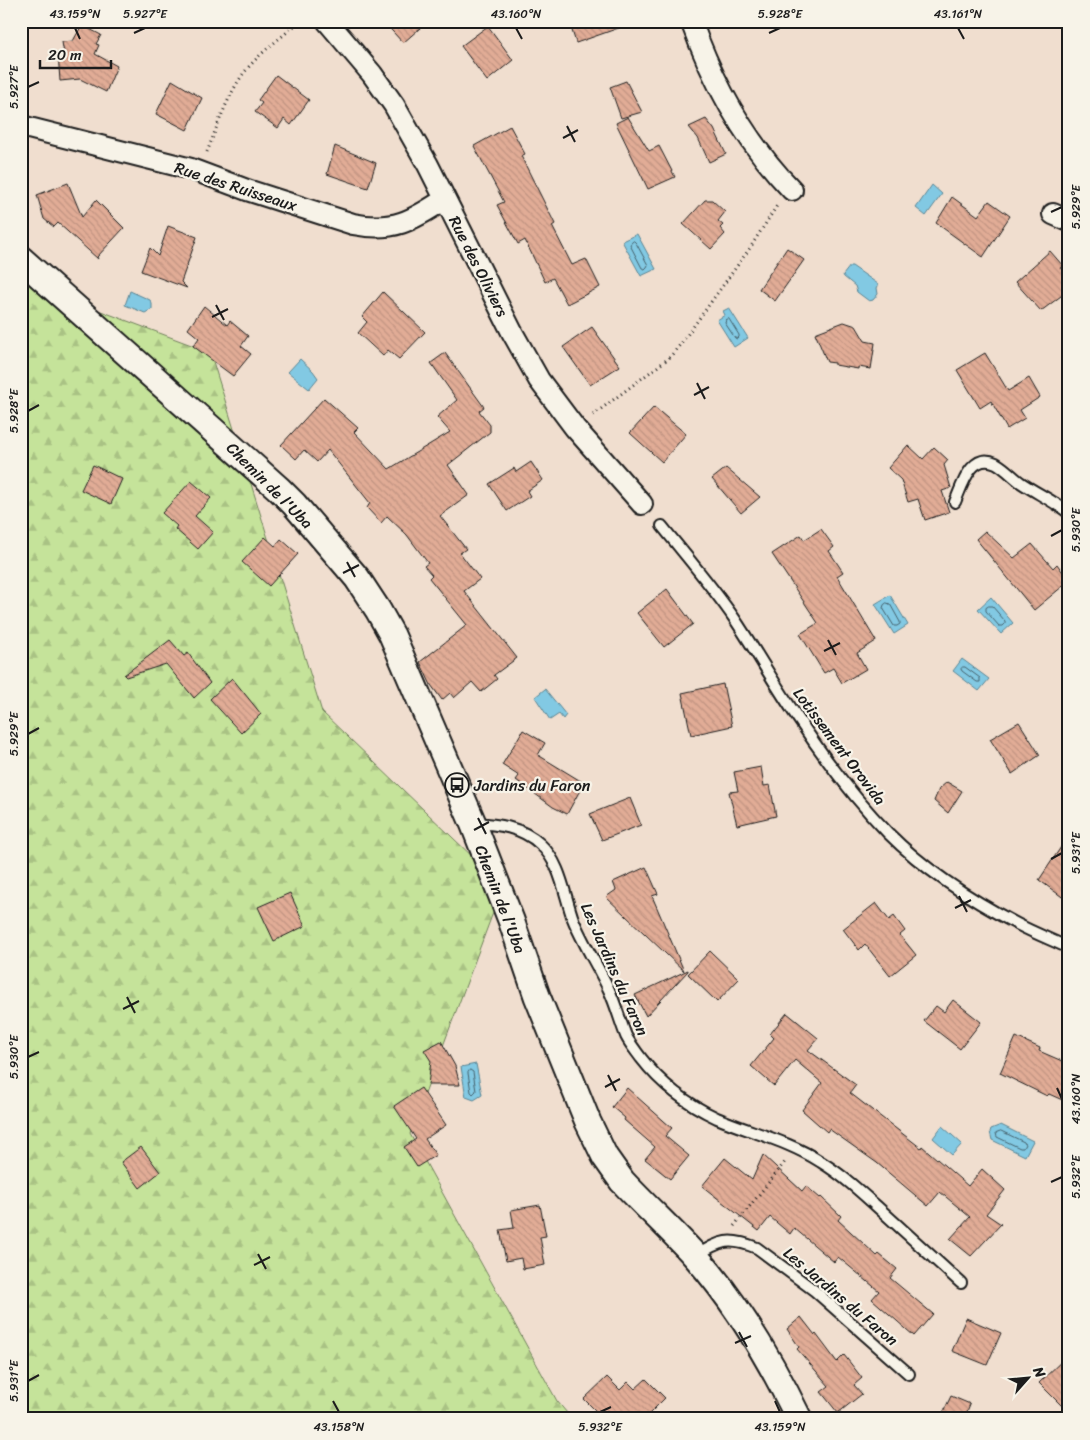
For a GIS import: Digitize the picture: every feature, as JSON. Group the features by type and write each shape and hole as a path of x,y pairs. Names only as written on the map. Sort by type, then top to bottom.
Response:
{"street":[{"name":"Rue des Oliviers","path":"328,21 372,74 394,105 428,165 528,361 552,399 642,504"},
{"path":"691,21 702,49 729,103 753,144 790,188"},
{"name":"Rue des Ruisseaux","path":"21,126 199,172 247,190 370,228 382,228 404,223 445,200"},
{"name":"Chemin de l'Uba","path":"21,258 294,504 357,578 392,635 473,823 511,920 537,996 596,1140 612,1169 622,1181 696,1256 730,1298 753,1333 787,1394 798,1419"}],"lane":[{"path":"955,502 966,475 972,467 979,462 987,460 995,463 1019,482 1069,513"},
{"name":"Lotissement Orovida","path":"662,526 734,618 797,717 829,762 858,799 889,833 948,882 1019,925 1069,948"},
{"name":"Les Jardins du Faron","path":"473,823 490,824 513,829 533,838 547,851 557,869 581,936 609,990 627,1037 650,1068 676,1093 716,1117 771,1137 820,1161 850,1183 961,1283"},
{"name":"Les Jardins du Faron","path":"732,1241 747,1244 766,1253 815,1291 908,1374"},
{"path":"696,1256 718,1243 732,1241"}],"path":[{"path":"199,172 232,91 242,76 251,65 300,21"},
{"path":"575,428 669,358 750,248 790,188"},
{"path":"732,1241 732,1232 736,1222 796,1148"}],"green space":[{"path":"21,281 210,352 322,712 503,886 410,1134 557,1401 572,1419 21,1419"}],"water":[{"path":"932,185 942,194 926,216 916,208"},
{"path":"637,234 656,269 641,276 622,241"},
{"path":"850,266 878,284 878,294 873,300 869,301 857,292 855,286 844,277 843,275"},
{"path":"130,291 150,300 152,309 145,313 125,305"},
{"path":"729,308 748,338 734,347 717,320 725,315 723,311"},
{"path":"300,359 318,378 309,389 288,372"},
{"path":"890,595 908,625 894,634 875,604"},
{"path":"991,597 1013,623 1001,634 978,609"},
{"path":"962,659 989,679 979,691 953,671"},
{"path":"545,689 566,715 563,719 559,714 550,720 535,697"},
{"path":"476,1064 482,1095 474,1100 466,1097 461,1067"},
{"path":"1001,1125 1033,1141 1025,1156 992,1140 991,1129"},
{"path":"942,1126 962,1144 952,1155 933,1138"}],"building":[{"path":"383,21 428,21 403,43"},
{"path":"569,21 629,21 630,24 576,43"},
{"path":"82,25 101,35 96,44 99,45 95,54 117,66 106,92 80,79 60,81 58,53 64,54 62,42 73,41"},
{"path":"488,26 513,60 487,81 461,46"},
{"path":"276,75 309,100 291,125 284,119 278,128 255,112 262,103 258,100"},
{"path":"172,80 202,98 187,130 156,114"},
{"path":"626,81 642,112 621,118 610,87"},
{"path":"628,117 649,151 659,146 675,177 648,189 616,123"},
{"path":"706,119 714,129 726,154 709,162 698,138 689,127"},
{"path":"510,126 525,154 521,156 555,224 552,226 572,265 586,259 600,287 567,304 553,278 545,282 525,240 518,244 497,205 504,202 474,146"},
{"path":"335,146 376,163 368,188 327,174"},
{"path":"68,183 82,217 96,200 124,228 97,257 98,259 58,223 54,227 44,219 37,195"},
{"path":"952,197 978,216 989,201 1010,216 983,257 936,223"},
{"path":"705,200 712,200 725,212 718,221 723,225 720,228 725,234 711,249 683,224"},
{"path":"168,226 197,237 181,282 187,288 141,271 150,248 158,256"},
{"path":"787,248 804,260 775,301 759,289"},
{"path":"1050,251 1063,266 1060,268 1069,279 1069,290 1041,311 1015,282"},
{"path":"383,292 425,332 399,359 388,350 383,356 358,333 367,322 362,317"},
{"path":"204,306 227,325 230,321 248,336 241,346 251,354 233,376 193,346 199,338 188,329"},
{"path":"844,322 856,326 865,341 875,343 871,369 858,367 858,369 827,362 815,333"},
{"path":"592,327 620,366 590,385 563,347"},
{"path":"445,353 484,407 479,411 490,425 490,432 448,465 469,495 440,516 466,549 460,553 480,579 464,591 517,658 494,675 497,679 481,692 472,682 454,698 450,693 442,700 431,685 420,662 467,625 429,578 432,575 424,566 428,563 407,535 387,516 381,523 367,508 370,503 328,450 317,462 304,450 296,459 281,445 324,398 358,428 354,432 389,469 450,432 437,417 457,400 431,363"},
{"path":"985,353 1008,391 1029,378 1040,397 1020,410 1025,418 1007,429 991,401 980,408 957,370"},
{"path":"654,407 686,434 662,462 630,433"},
{"path":"908,445 923,459 934,447 948,460 944,465 951,488 942,491 949,512 925,520 918,499 908,502 901,480 888,468"},
{"path":"531,462 543,480 527,491 530,496 507,511 489,484 514,468 516,472"},
{"path":"93,465 122,479 111,504 81,490"},
{"path":"726,468 760,497 741,513 712,479"},
{"path":"191,481 211,498 195,516 213,532 198,549 175,529 177,526 162,513"},
{"path":"821,529 834,547 829,551 843,572 837,576 876,641 857,653 866,669 842,683 833,668 824,673 800,634 818,623 772,554 801,535 804,540"},
{"path":"985,531 1014,558 1032,544 1053,568 1057,564 1069,581 1034,610 976,539"},
{"path":"265,537 275,546 281,539 298,554 269,586 242,562"},
{"path":"667,589 693,624 664,647 637,613"},
{"path":"170,640 184,656 188,653 210,683 194,698 166,664 126,677 124,675"},
{"path":"232,678 261,714 241,733 210,699"},
{"path":"723,684 732,726 691,735 682,693"},
{"path":"1019,722 1040,755 1012,774 990,739"},
{"path":"523,730 545,743 538,755 584,783 567,814 553,807 516,780 519,776 502,765"},
{"path":"761,767 764,786 770,785 776,816 737,825 729,792 738,791 734,772"},
{"path":"947,782 962,791 948,813 934,801 939,789"},
{"path":"630,798 641,825 602,840 590,814"},
{"path":"1069,835 1069,902 1039,880"},
{"path":"646,867 658,894 652,896 684,971 606,897 616,890 613,882"},
{"path":"290,893 305,926 274,941 258,907"},
{"path":"876,903 889,920 894,916 905,931 900,935 916,955 890,976 865,944 859,950 843,929"},
{"path":"710,951 739,979 717,1002 688,974"},
{"path":"688,971 646,1016 635,995"},
{"path":"953,1000 981,1022 960,1049 924,1021 936,1006 944,1012"},
{"path":"787,1013 818,1038 808,1050 856,1085 850,1093 921,1148 922,1146 968,1186 982,1169 1005,1190 986,1214 1001,1224 971,1256 950,1239 970,1217 940,1192 928,1206 877,1163 829,1129 827,1132 802,1110 822,1083 795,1060 774,1086 751,1066 774,1038 770,1034"},
{"path":"1016,1037 1040,1048 1039,1051 1069,1064 1069,1103 1049,1094 1047,1096 1000,1073"},
{"path":"441,1041 455,1066 460,1085 428,1085 431,1061 424,1050"},
{"path":"421,1088 446,1125 425,1139 436,1155 417,1167 404,1147 416,1139 394,1106"},
{"path":"627,1088 672,1128 665,1136 689,1156 670,1179 645,1159 655,1147 612,1107"},
{"path":"141,1147 160,1172 140,1188 121,1162"},
{"path":"763,1155 802,1191 806,1186 821,1197 841,1216 838,1220 877,1256 879,1254 897,1269 890,1278 933,1314 914,1336 872,1299 879,1291 838,1257 834,1262 794,1228 790,1234 770,1217 759,1231 702,1186 725,1158 752,1180"},
{"path":"540,1205 546,1236 540,1237 545,1265 523,1269 521,1258 506,1261 500,1230 514,1228 511,1210"},
{"path":"801,1317 837,1362 844,1355 862,1378 854,1385 862,1394 838,1413 821,1392 829,1386 797,1349 799,1347 787,1329"},
{"path":"966,1318 1001,1333 987,1365 952,1351"},
{"path":"1069,1354 1069,1413 1039,1383"},
{"path":"607,1377 620,1390 628,1382 635,1389 646,1379 665,1398 644,1419 604,1419 584,1399"},
{"path":"951,1396 970,1404 964,1419 940,1419"}],"place":[{"name":"Jardins du Faron","path":"457,785"}]}
